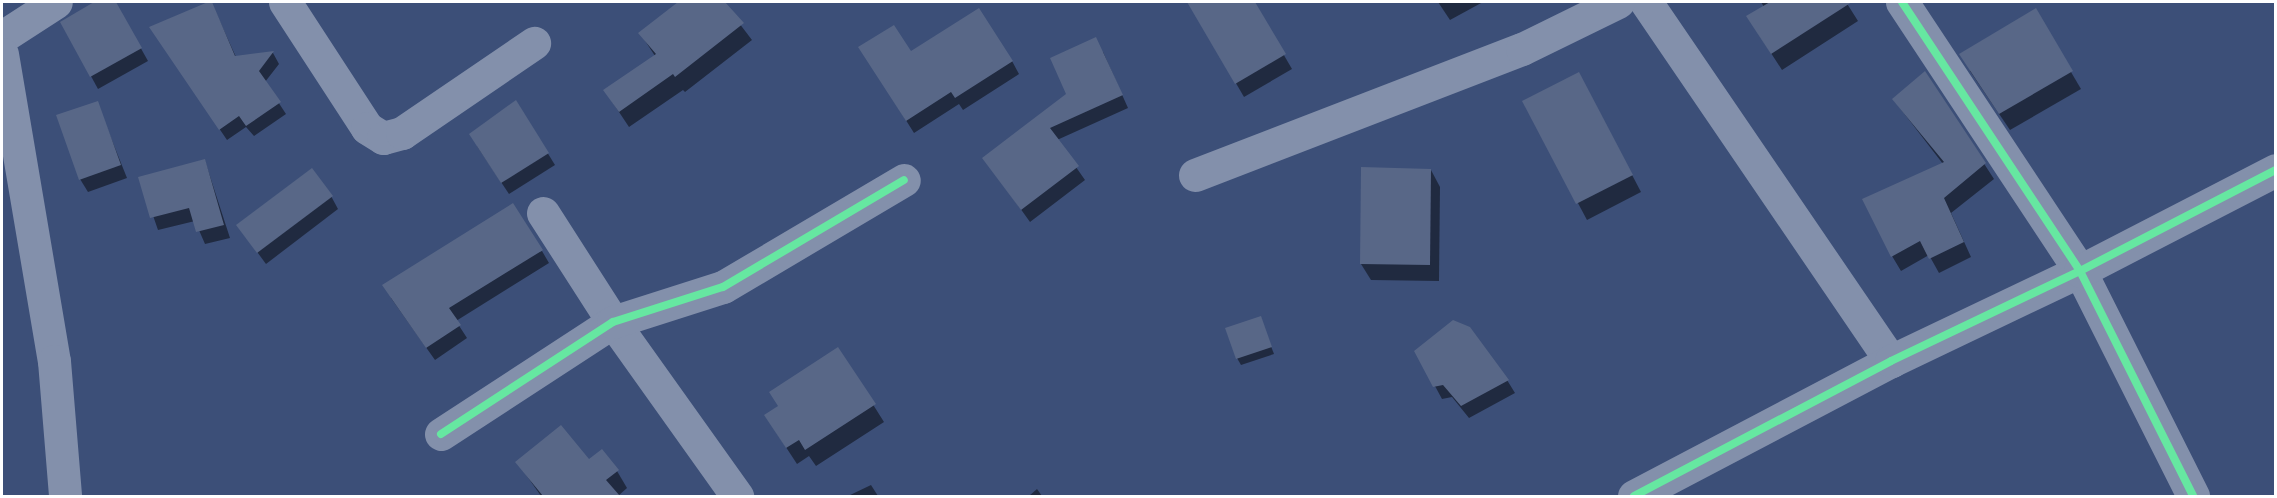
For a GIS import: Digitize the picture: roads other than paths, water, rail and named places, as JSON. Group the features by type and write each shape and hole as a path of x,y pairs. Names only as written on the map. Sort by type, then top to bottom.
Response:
{"street":[{"path":"2,37 57,2"},
{"path":"285,2 366,128 383,138 402,133 534,44"},
{"path":"1195,175 1522,49 1618,2"},
{"path":"1646,2 1891,361"},
{"path":"1902,2 2080,271 2193,496"},
{"path":"2,54 54,361 65,496"},
{"path":"1634,496 1891,361 2080,271 2276,170"},
{"path":"441,434 613,322 723,287 904,180"},
{"path":"543,213 613,322 737,496"}]}
